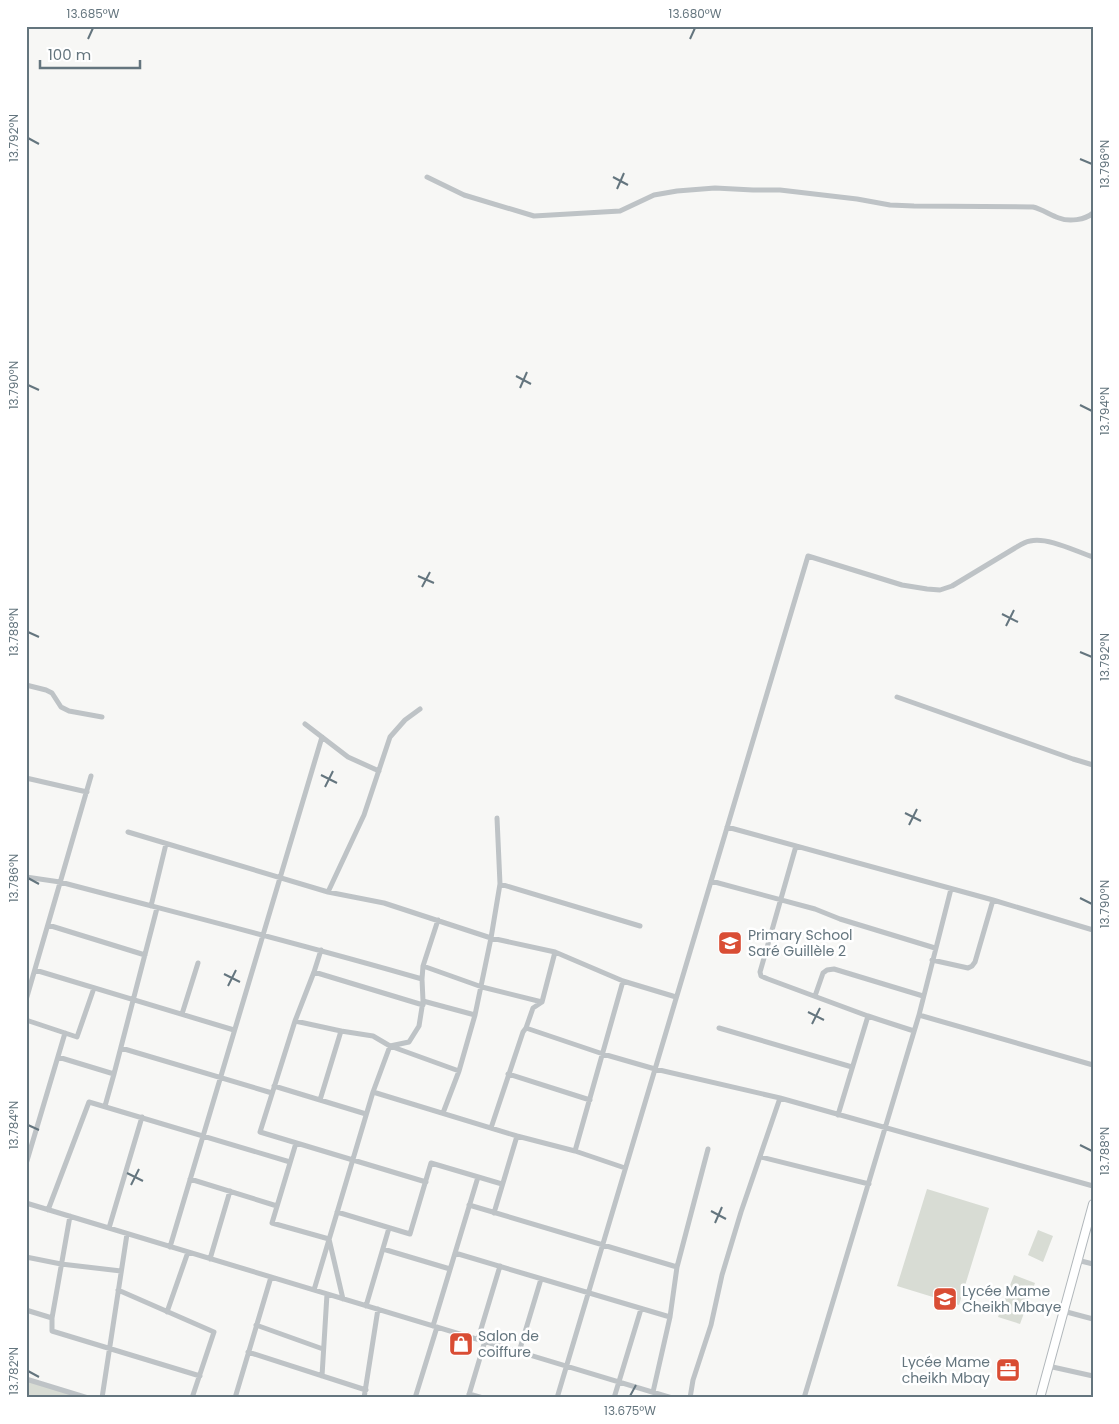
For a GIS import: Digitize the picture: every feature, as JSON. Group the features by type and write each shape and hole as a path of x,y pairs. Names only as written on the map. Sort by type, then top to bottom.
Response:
{"main road":[{"path":"1040,1398 1093,1204"}],"street":[{"path":"427,176 464,195 534,216 620,211 654,195 714,188 780,190 858,199 890,205 1033,207 1040,208 1058,218 1064,219 1087,218 1093,213"},
{"path":"557,1398 808,556 902,585 933,590 952,586 1031,540 1049,542 1093,557"},
{"path":"26,685 52,693 61,707 69,711 102,717"},
{"path":"898,697 1093,765"},
{"path":"328,892 364,815 390,737 405,720 420,709"},
{"path":"304,724 348,757 379,770"},
{"path":"170,1246 322,737"},
{"path":"26,1000 91,776"},
{"path":"26,778 86,792"},
{"path":"443,1113 459,1071 475,1015 491,938 500,884 497,818"},
{"path":"727,827 993,900 1093,930"},
{"path":"128,832 328,892 384,903 491,938 555,952 623,981 676,997"},
{"path":"151,906 166,844"},
{"path":"796,846 760,972 761,976 914,1031"},
{"path":"26,877 60,882 321,950 422,979"},
{"path":"711,880 815,908 840,920 935,948"},
{"path":"500,884 640,926"},
{"path":"804,1398 886,1128 914,1031 951,889"},
{"path":"932,960 968,968 972,966 975,962 993,900"},
{"path":"105,1106 157,908"},
{"path":"390,1046 409,1042 419,1026 423,1003 423,966 438,920"},
{"path":"48,925 145,955"},
{"path":"321,950 295,1021 260,1132 426,1182"},
{"path":"491,1128 523,1032 534,1008 542,1002 555,952"},
{"path":"182,1014 198,962"},
{"path":"423,966 482,987 542,1002"},
{"path":"815,996 823,973 834,969 923,996"},
{"path":"35,970 234,1030"},
{"path":"314,972 423,1003 475,1015"},
{"path":"575,1151 623,981"},
{"path":"26,1020 77,1037 94,988"},
{"path":"918,1015 1093,1065"},
{"path":"838,1115 868,1016"},
{"path":"295,1021 373,1036 390,1046 459,1071"},
{"path":"526,1028 655,1069 780,1098 1093,1186"},
{"path":"719,1028 852,1066"},
{"path":"320,1100 340,1031"},
{"path":"26,1164 65,1033"},
{"path":"314,1290 372,1092 390,1046"},
{"path":"121,1048 272,1093"},
{"path":"58,1057 114,1074"},
{"path":"508,1074 590,1100"},
{"path":"274,1086 366,1114"},
{"path":"372,1092 517,1136 575,1151 625,1168"},
{"path":"690,1398 693,1380 711,1325 722,1274 780,1098"},
{"path":"48,1210 89,1102 290,1162"},
{"path":"109,1228 142,1118"},
{"path":"494,1213 517,1136"},
{"path":"296,1143 272,1222 329,1239"},
{"path":"653,1392 670,1318 677,1267 708,1148"},
{"path":"761,1157 869,1184"},
{"path":"337,1212 410,1234 432,1163 502,1184"},
{"path":"415,1398 450,1269 478,1176"},
{"path":"190,1179 277,1206"},
{"path":"210,1259 230,1191"},
{"path":"26,1203 672,1398"},
{"path":"469,1205 677,1267"},
{"path":"70,1216 52,1318 52,1331 200,1376"},
{"path":"366,1306 389,1228"},
{"path":"102,1398 127,1234"},
{"path":"329,1239 342,1298"},
{"path":"383,1249 450,1269"},
{"path":"167,1312 188,1252"},
{"path":"455,1253 670,1318"},
{"path":"26,1257 61,1264 121,1271"},
{"path":"1077,1260 1093,1264"},
{"path":"478,1339 500,1266"},
{"path":"235,1398 271,1277"},
{"path":"519,1352 541,1279"},
{"path":"118,1290 214,1332 192,1398"},
{"path":"322,1376 327,1294"},
{"path":"364,1398 378,1309"},
{"path":"614,1398 641,1309"},
{"path":"26,1310 52,1318"},
{"path":"1063,1311 1093,1319"},
{"path":"256,1325 324,1349"},
{"path":"483,1398 469,1396 485,1341"},
{"path":"248,1352 366,1390"},
{"path":"1048,1366 1093,1376"},
{"path":"26,1379 88,1398"}],"shaded area":[{"path":"927,1189 989,1208 959,1305 897,1286"},
{"path":"1038,1230 1053,1236 1043,1262 1028,1255"},
{"path":"1014,1275 1035,1283 1020,1324 998,1317"},
{"path":"26,1379 88,1398 26,1398"}],"place":[{"name":"Primary School Saré Guillèle 2","path":"730,943"},
{"name":"Lycée Mame Cheikh Mbaye","path":"945,1299"},
{"name":"Salon de coiffure","path":"461,1344"},
{"name":"Lycée Mame cheikh Mbay","path":"1008,1370"}]}
